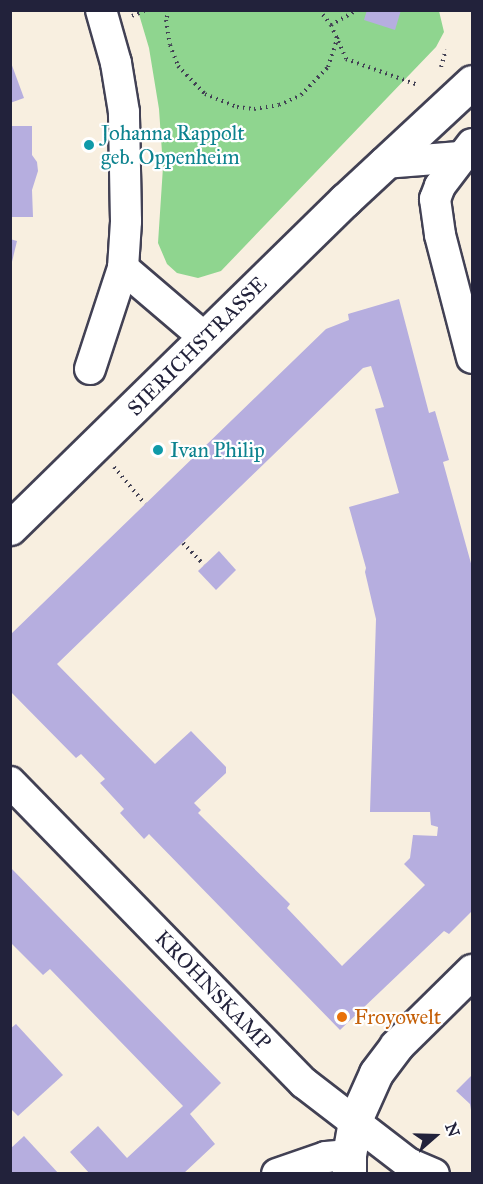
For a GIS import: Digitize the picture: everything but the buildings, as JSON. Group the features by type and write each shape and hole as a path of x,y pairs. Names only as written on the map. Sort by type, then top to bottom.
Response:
{"main road":[{"name":"SIERICHSTRASSE","path":"10,528 98,445 384,164 472,82"},
{"path":"349,1164 356,1120 376,1073 396,1046 472,970"}],"street":[{"path":"90,369 123,268 127,163 124,112 116,63 101,10"},
{"path":"384,164 466,150"},
{"path":"466,150 440,186 435,200 440,235 472,358"},
{"path":"123,268 205,338"},
{"name":"KROHNSKAMP","path":"10,782 304,1083 356,1120 408,1163 434,1173"},
{"path":"277,1173 326,1157 349,1164"}],"path":[{"path":"169,10 166,20 170,45 178,66 192,84 205,94 237,107 254,109 279,105 302,95 328,67 338,37"},
{"path":"319,10 338,37 346,59 418,85"},
{"path":"331,25 357,10"},
{"path":"98,445 145,504"},
{"path":"183,543 204,565"}],"green space":[{"path":"138,11 439,11 444,32 436,47 221,271 198,278 177,273 167,264 158,243 163,167 159,109 149,48"}],"place":[{"name":"Johanna Rappolt geb. Oppenheim","path":"89,145"},
{"name":"Ivan Philip","path":"158,450"},
{"name":"Froyowelt","path":"342,1017"}]}
